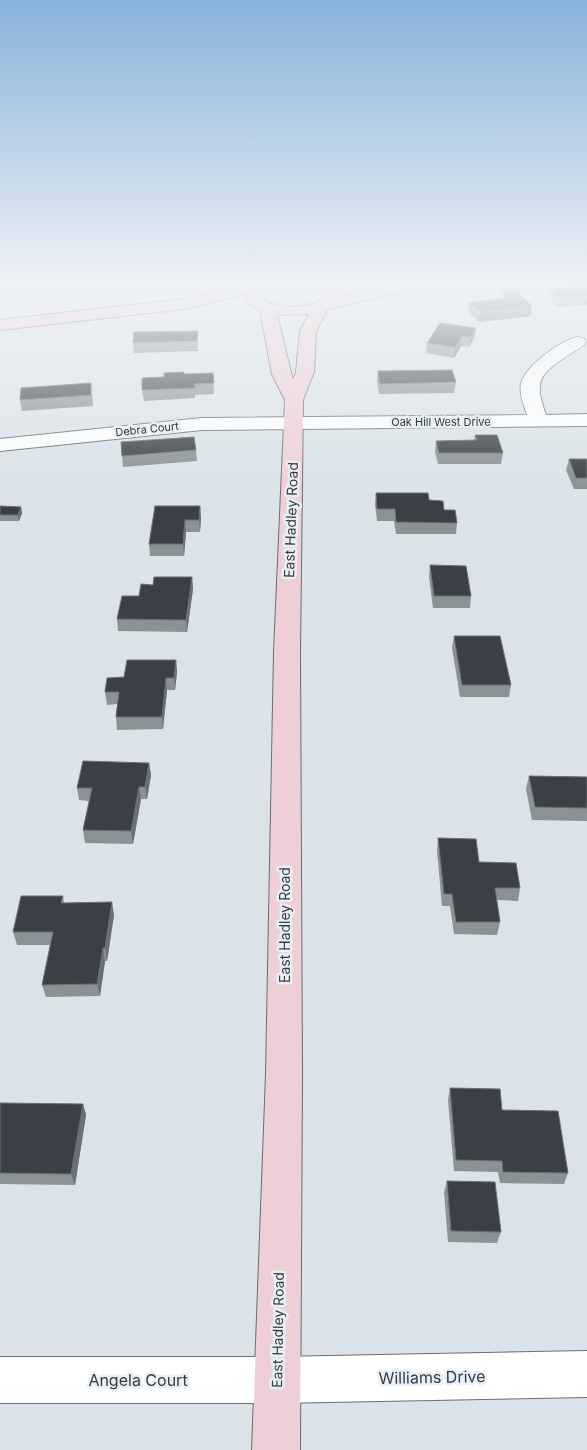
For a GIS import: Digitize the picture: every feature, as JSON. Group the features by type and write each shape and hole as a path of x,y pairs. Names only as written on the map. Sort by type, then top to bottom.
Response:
{"street":[{"name":"East Hadley Road","path":"276,354 294,412"},
{"name":"East Hadley Road","path":"276,1450 284,1074 287,652 294,412 305,372 306,354"},
{"path":"538,421 531,400 530,383 539,369 561,354"},
{"name":"Oak Hill West Drive","path":"294,412 538,421 587,420"},
{"name":"Debra Court","path":"0,445 294,412"},
{"name":"Williams Drive","path":"277,1380 587,1374"},
{"name":"Angela Court","path":"0,1380 277,1380"}],"building":[{"path":"452,370 456,382 380,384 378,371"},
{"path":"184,372 184,374 213,373 214,383 194,384 195,388 142,390 142,378 164,377 164,373"},
{"path":"91,383 91,395 20,400 21,388"},
{"path":"475,435 497,435 503,453 439,453 436,441 477,440"},
{"path":"194,437 196,450 122,456 121,442"},
{"path":"569,459 587,459 587,478 576,478"},
{"path":"376,493 428,493 429,500 443,501 444,510 455,510 457,523 396,522 395,509 377,509"},
{"path":"0,506 21,507 18,515 0,515"},
{"path":"155,506 200,506 199,520 185,520 183,544 149,544"},
{"path":"430,565 466,566 471,596 434,596"},
{"path":"154,577 192,577 186,620 117,619 122,596 139,596 141,584 153,585"},
{"path":"454,636 500,636 511,685 462,685"},
{"path":"127,660 176,660 174,678 166,678 162,717 116,717 119,692 105,692 107,678 124,677"},
{"path":"83,761 149,763 145,787 139,787 131,831 83,830 92,788 77,788"},
{"path":"529,776 587,777 587,808 535,807"},
{"path":"438,838 476,839 479,862 516,863 520,888 495,888 500,922 456,922 452,894 444,894"},
{"path":"21,896 63,896 61,903 112,902 97,984 42,985 53,932 13,932"},
{"path":"450,1088 500,1089 502,1110 558,1111 568,1173 503,1172 502,1161 456,1160"},
{"path":"0,1103 83,1104 71,1174 0,1173"},
{"path":"447,1181 495,1182 501,1232 451,1231"}]}
